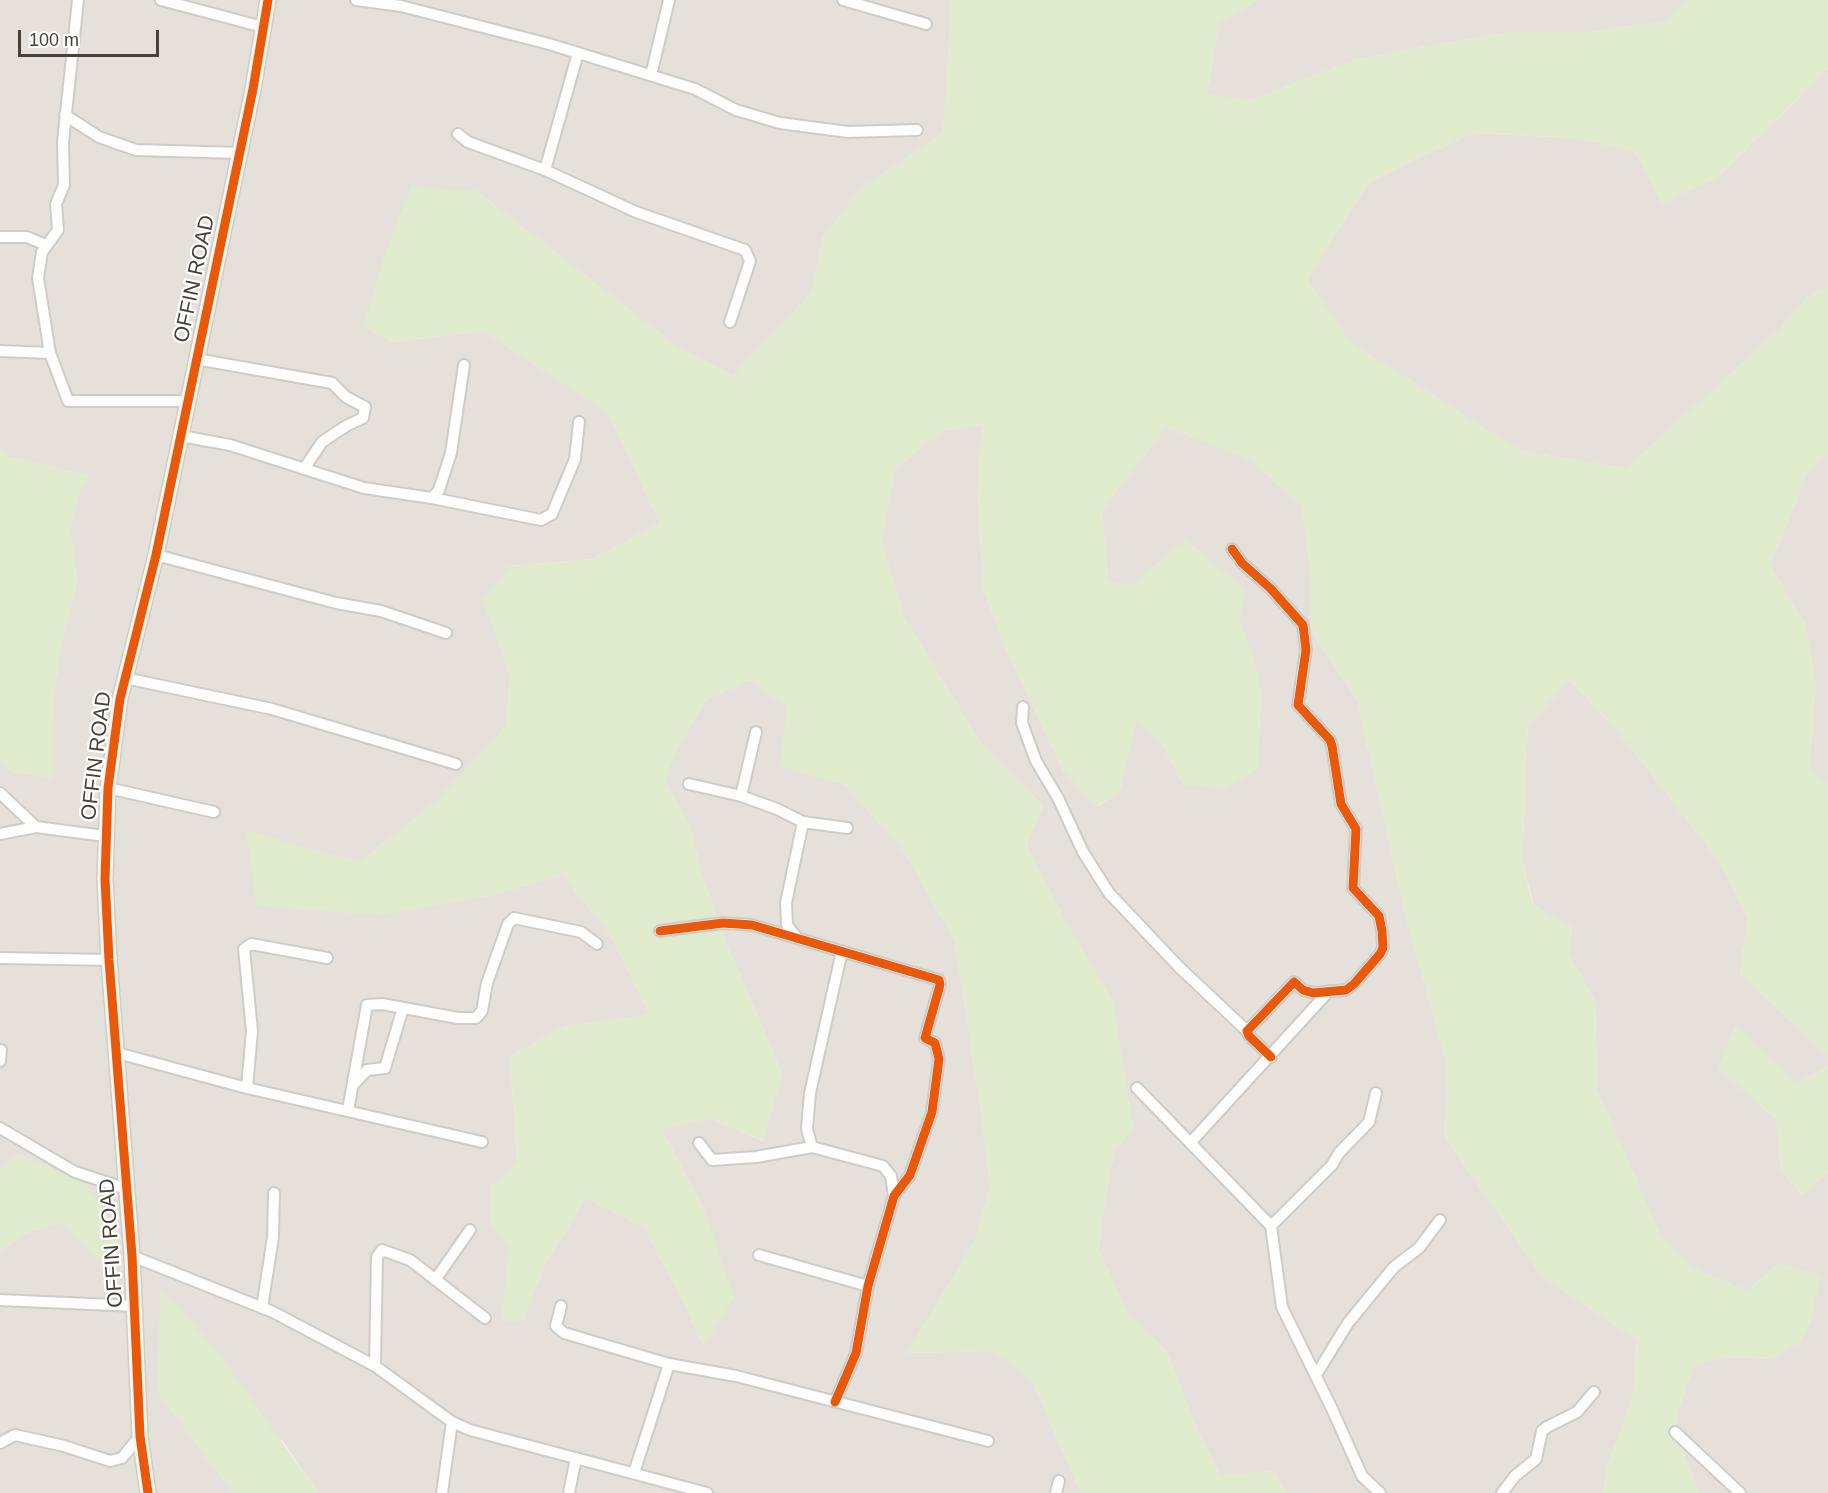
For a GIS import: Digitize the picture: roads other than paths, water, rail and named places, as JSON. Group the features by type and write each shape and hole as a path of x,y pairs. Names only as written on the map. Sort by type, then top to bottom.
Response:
{"street":[{"path":"78,0 65,115 64,185 56,204 58,230 42,252 38,279 50,353 68,401 188,401"},
{"path":"161,0 263,27"},
{"name":"OFFIN ROAD","path":"148,1493 140,1436 132,1256 109,960 105,836 108,788 125,678 156,555 239,153 268,0"},
{"path":"356,0 403,3 578,53 695,89 736,110 780,123 848,132 916,130"},
{"path":"651,75 669,0"},
{"path":"843,0 926,24"},
{"path":"545,170 578,53"},
{"path":"65,115 99,138 123,147 151,152 239,153"},
{"path":"458,134 468,142 545,170 636,212 745,250 750,261 730,322"},
{"path":"0,237 27,237 46,245"},
{"path":"0,351 50,353"},
{"path":"196,359 332,383 346,398 365,407 363,418 322,442 304,469"},
{"path":"432,498 439,490 451,453 464,365"},
{"path":"181,436 230,445 364,488 432,498 487,511 541,520 547,519 575,459 579,422"},
{"path":"1232,549 1242,563 1271,589 1303,625 1306,650 1298,705 1330,740 1341,804 1356,829 1353,888 1379,916 1383,948 1346,990 1313,993 1303,990 1294,982 1247,1031"},
{"path":"156,555 336,603 381,611 446,633"},
{"path":"125,678 272,709 456,764"},
{"path":"1023,707 1022,723 1036,761 1058,798 1083,852 1109,893 1179,968 1247,1031 1271,1057"},
{"path":"741,796 756,732"},
{"path":"688,784 741,796 777,809 803,822 847,828"},
{"path":"108,788 214,812"},
{"path":"0,793 36,827"},
{"path":"798,938 787,925 786,903 803,822"},
{"path":"0,834 36,827 105,836"},
{"path":"348,1110 353,1086 354,1062 367,1005 403,1008 458,1018 476,1018 482,1011 487,983 508,924 514,918 581,932 597,944"},
{"path":"660,931 723,923 752,925 939,980 940,985 925,1038 935,1043 939,1059 932,1112 910,1175 894,1196 868,1286 856,1353 835,1402"},
{"path":"247,1088 252,1030 244,949 251,944 327,958"},
{"path":"812,1147 807,1129 810,1093 842,951"},
{"path":"0,958 109,960"},
{"path":"1191,1142 1329,991"},
{"path":"353,1086 367,1070 385,1068 403,1008"},
{"path":"117,1053 247,1088 482,1142"},
{"path":"1137,1088 1270,1226 1282,1308 1316,1375 1362,1476 1380,1493"},
{"path":"1270,1226 1332,1165 1368,1122 1376,1093"},
{"path":"0,1128 75,1172 127,1189"},
{"path":"699,1143 712,1160 756,1157 812,1147 883,1166 891,1176 894,1196"},
{"path":"262,1308 273,1237 274,1193"},
{"path":"1316,1375 1348,1323 1394,1267 1419,1248 1440,1220"},
{"path":"435,1280 470,1230"},
{"path":"375,1366 379,1252 387,1249 410,1260 485,1318"},
{"path":"759,1255 868,1286"},
{"path":"132,1256 262,1308 375,1366 452,1422 470,1430 634,1473 682,1489 707,1493"},
{"path":"0,1300 135,1306"},
{"path":"561,1306 556,1326 558,1331 669,1364 736,1376 988,1441"},
{"path":"634,1473 669,1364"},
{"path":"1502,1493 1515,1476 1536,1459 1542,1431 1546,1426 1577,1413 1594,1392"},
{"path":"442,1493 452,1422"},
{"path":"1675,1432 1740,1493"},
{"path":"0,1443 15,1435 64,1446 110,1461 122,1458 140,1436"},
{"path":"569,1493 576,1458"},
{"path":"1056,1493 1059,1481"}]}
